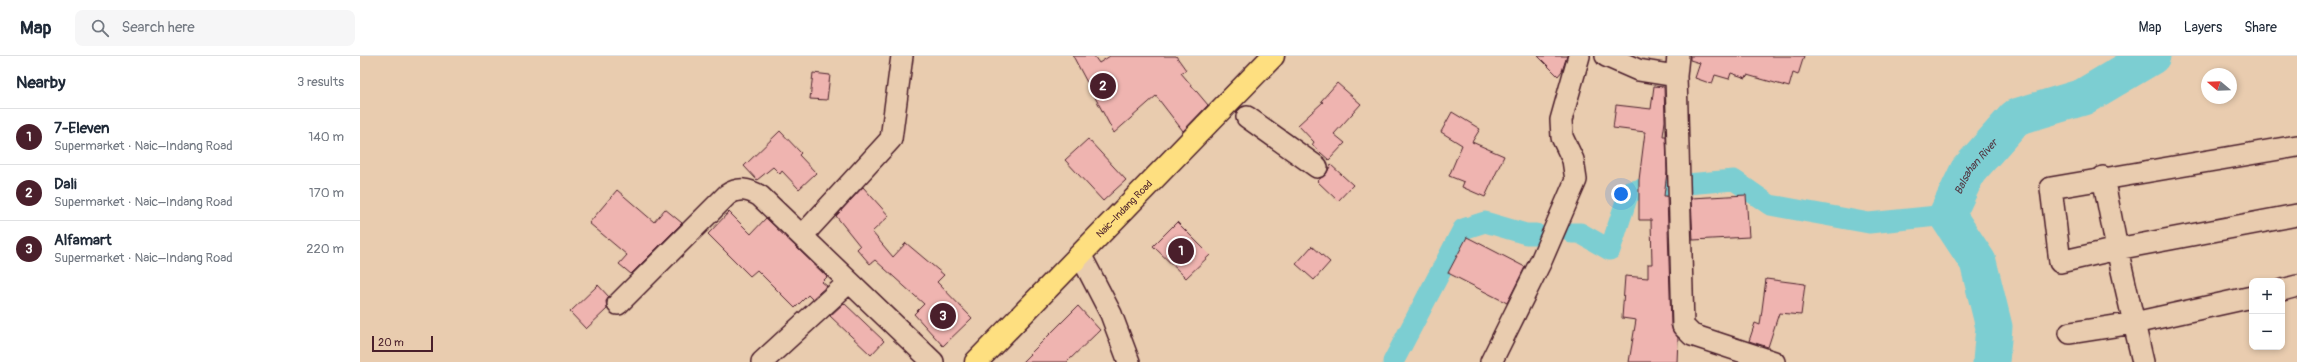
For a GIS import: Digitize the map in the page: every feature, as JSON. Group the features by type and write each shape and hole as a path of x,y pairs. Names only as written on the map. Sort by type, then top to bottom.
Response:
{"main road":[{"name":"Naic–Indang Road","path":"976,362 1082,256 1239,111 1273,56"}],"street":[{"path":"802,236 892,139 902,56"},
{"path":"1491,362 1541,261 1576,180 1573,160 1562,137 1561,120 1579,56"},
{"path":"1606,56 1638,70 1677,66 1684,326 1692,335 1751,359 1774,362"},
{"path":"1239,111 1317,167"},
{"path":"2297,146 2103,177 2050,188 2060,262 2116,249 2297,215"},
{"path":"2103,177 2116,249 2143,362"},
{"path":"618,304 727,195 734,191 751,190 760,196 934,362"},
{"path":"1082,256 1111,314 1129,362"},
{"path":"762,362 849,282"},
{"path":"2285,289 2297,286"},
{"path":"2070,333 2134,323 2249,298"}],"building":[{"path":"1073,56 1094,56 1099,63 1110,56 1176,56 1186,70 1181,73 1208,105 1183,131 1156,96 1114,133"},
{"path":"1538,56 1567,56 1562,71 1558,76"},
{"path":"1690,56 1804,56 1798,75 1793,73 1789,87 1747,75 1746,78 1731,73 1729,79 1715,75 1712,84 1695,78 1700,63 1690,60"},
{"path":"813,73 830,75 827,100 810,99"},
{"path":"1337,83 1361,104 1334,134 1345,143 1329,160 1312,145 1314,142 1298,125 1323,102 1321,101"},
{"path":"1654,86 1664,87 1665,121 1663,136 1666,136 1667,172 1664,196 1667,196 1671,326 1678,338 1677,362 1629,362 1636,320 1622,318 1625,276 1648,278 1648,264 1652,264 1651,220 1639,220 1639,180 1645,132 1613,128 1616,105 1651,109"},
{"path":"1452,112 1480,129 1472,142 1504,156 1485,197 1462,187 1464,182 1449,176 1462,145 1441,132"},
{"path":"780,131 801,153 799,155 816,173 799,189 782,171 780,174 773,167 757,180 744,166"},
{"path":"1088,139 1126,180 1103,201 1065,160"},
{"path":"1331,165 1353,185 1338,201 1317,181 1326,174"},
{"path":"863,187 889,216 872,232 893,257 906,243 944,275 937,282 972,318 943,346 914,314 924,304 875,260 870,264 857,249 860,246 836,216"},
{"path":"617,190 654,222 665,209 682,223 631,274 619,264 627,255 589,223"},
{"path":"1746,195 1749,237 1693,240 1691,198"},
{"path":"729,212 751,234 766,218 827,277 822,282 827,286 812,299 808,295 795,308 757,270 750,276 708,234"},
{"path":"1177,222 1210,255 1186,278 1153,246"},
{"path":"1467,237 1525,267 1507,303 1448,273"},
{"path":"1312,246 1330,262 1314,280 1296,264"},
{"path":"1766,279 1805,284 1801,315 1779,313 1768,347 1749,341 1755,323 1760,325"},
{"path":"598,285 609,297 606,301 607,309 586,329 570,312"},
{"path":"844,303 884,341 871,355 830,316"},
{"path":"1078,306 1100,330 1067,362 1022,362"}],"waterway":[{"name":"Balsahan River","path":"1991,362 1994,327 1978,262 1947,215 1968,171 2016,117 2083,97 2152,56"},
{"path":"1572,233 1580,233 1610,250 1629,192 1651,187 1734,180 1770,205 1869,223 1947,215"},
{"path":"1393,362 1463,229 1485,222 1526,234 1536,234"}],"place":[{"name":"Dali","path":"1103,86"},
{"name":"7-Eleven","path":"1181,251"},
{"name":"Alfamart","path":"943,316"}]}
